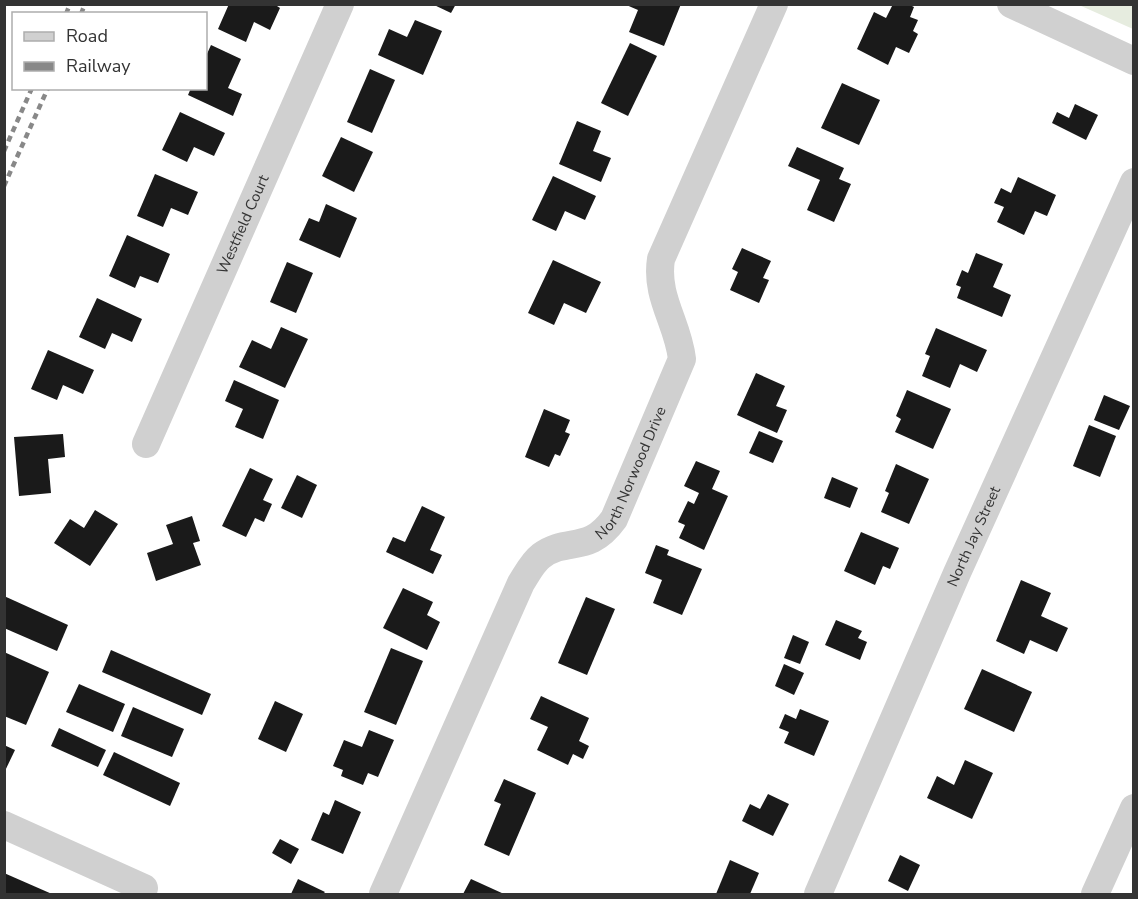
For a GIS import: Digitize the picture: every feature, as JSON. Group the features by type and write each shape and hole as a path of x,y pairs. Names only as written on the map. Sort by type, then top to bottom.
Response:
{"street":[{"name":"Westfield Court","path":"146,444 340,4"},
{"name":"North Norwood Drive","path":"383,894 521,583 531,566 552,551 596,540 614,519 682,358 662,299 659,274 661,259 774,4"},
{"path":"1011,4 1134,61"},
{"name":"North Jay Street","path":"818,894 957,573 1134,182"},
{"path":"1095,894 1133,808"},
{"path":"4,825 144,888 141,894"}],"shaded area":[{"path":"1079,5 1133,5 1133,29"}],"building":[{"path":"229,4 274,4 280,8 270,30 254,22 246,42 218,29"},
{"path":"432,4 456,4 451,13"},
{"path":"624,4 681,4 664,46 629,32 638,10"},
{"path":"893,4 908,4 914,7 910,17 918,20 913,31 918,34 909,53 896,47 888,65 857,49 874,12 886,18"},
{"path":"415,20 442,31 423,75 378,55 389,29 407,37"},
{"path":"630,43 657,56 628,116 601,103"},
{"path":"211,45 241,59 228,88 242,94 233,116 188,95 190,90 207,90 207,54"},
{"path":"370,69 395,80 372,133 347,122"},
{"path":"842,83 880,100 859,145 821,128"},
{"path":"1075,104 1098,115 1086,140 1052,123 1057,112 1069,118"},
{"path":"180,112 225,133 214,156 194,147 187,162 162,150"},
{"path":"577,121 601,131 593,151 611,158 601,182 559,164"},
{"path":"341,137 373,152 354,192 322,176"},
{"path":"797,147 844,168 839,179 851,184 834,222 807,210 820,180 788,166"},
{"path":"155,174 198,192 188,215 171,208 163,227 137,216"},
{"path":"553,176 596,196 585,220 565,211 556,231 532,220"},
{"path":"1018,177 1056,195 1047,216 1035,211 1024,235 997,222 1004,207 994,203 1001,188 1011,193"},
{"path":"326,204 357,218 340,258 299,240 309,218 319,222"},
{"path":"127,235 170,254 158,283 140,276 135,288 109,276"},
{"path":"742,248 771,261 763,278 769,280 759,303 730,290 738,272 732,269"},
{"path":"976,253 1003,264 993,287 1011,295 1002,317 957,298 961,287 956,285 962,270 968,273"},
{"path":"553,260 601,282 586,313 564,303 554,325 528,313"},
{"path":"287,262 313,273 296,313 270,302"},
{"path":"97,298 142,319 132,342 112,333 105,349 79,337"},
{"path":"281,327 308,339 285,388 239,367 252,340 271,349"},
{"path":"936,328 987,350 977,372 960,364 950,388 922,376 930,356 925,354"},
{"path":"48,350 94,370 83,394 63,385 57,400 31,389"},
{"path":"756,373 785,386 776,406 787,410 777,433 737,415"},
{"path":"234,380 279,400 263,439 235,427 243,409 225,401"},
{"path":"907,390 951,409 933,449 895,432 901,419 896,416"},
{"path":"1104,395 1130,406 1119,430 1094,420"},
{"path":"544,409 570,420 565,432 570,434 560,456 555,454 549,467 525,457"},
{"path":"1089,425 1116,436 1100,477 1073,466"},
{"path":"759,431 783,441 773,463 749,453"},
{"path":"63,434 65,457 48,459 51,493 19,496 14,437"},
{"path":"696,461 720,471 712,489 728,496 704,550 679,538 685,525 678,522 688,501 694,504 699,493 684,486"},
{"path":"896,464 929,479 909,524 881,512 889,493 885,491"},
{"path":"250,468 273,479 263,500 272,504 264,522 255,518 246,537 222,526"},
{"path":"297,475 317,485 302,518 281,508"},
{"path":"832,477 858,488 850,508 824,498"},
{"path":"422,506 445,517 430,550 442,555 433,574 386,552 393,537 405,542"},
{"path":"95,510 118,524 90,566 54,543 70,519 84,528"},
{"path":"192,516 200,541 193,543 201,565 156,581 147,553 173,544 166,525"},
{"path":"861,532 899,548 890,569 883,566 875,585 844,571"},
{"path":"656,545 669,550 667,555 702,569 682,615 653,603 662,580 645,573"},
{"path":"1021,580 1051,593 1041,616 1068,628 1057,652 1030,640 1024,654 996,641"},
{"path":"403,588 433,602 427,615 440,622 427,650 383,628"},
{"path":"4,596 68,625 57,651 4,628"},
{"path":"586,597 615,609 587,675 558,663"},
{"path":"836,620 862,631 858,638 867,642 860,660 825,645"},
{"path":"793,635 809,642 800,664 784,658"},
{"path":"391,648 423,661 396,725 364,712"},
{"path":"111,650 211,694 202,715 102,672"},
{"path":"4,652 49,672 26,725 4,716"},
{"path":"784,664 804,673 794,695 775,686"},
{"path":"982,669 1032,692 1014,732 964,709"},
{"path":"79,684 125,704 113,732 66,712"},
{"path":"541,696 589,718 579,741 589,746 583,759 573,754 568,765 537,750 548,727 530,719"},
{"path":"275,701 303,714 286,752 258,739"},
{"path":"133,707 184,729 172,757 121,736"},
{"path":"800,709 829,721 814,756 784,743 789,732 779,728 785,714 796,719"},
{"path":"59,728 106,750 98,767 51,746"},
{"path":"369,730 394,740 378,777 368,773 363,785 341,776 343,770 333,766 344,740 362,747"},
{"path":"4,745 15,750 4,773"},
{"path":"114,752 180,783 170,806 103,775"},
{"path":"965,760 993,773 972,819 927,798 937,776 954,785"},
{"path":"504,779 536,793 509,856 484,845 501,804 494,801"},
{"path":"768,794 789,804 773,836 742,821 750,804 760,809"},
{"path":"335,800 361,812 343,854 311,840 323,812 329,815"},
{"path":"280,839 299,849 291,864 272,853"},
{"path":"900,855 920,865 908,891 888,881"},
{"path":"730,860 759,873 750,894 716,894"},
{"path":"4,873 52,894 4,894"},
{"path":"298,879 325,892 323,894 291,894"},
{"path":"471,879 504,894 463,894"}],"railway":[{"path":"67,12 70,4"},
{"path":"82,12 85,4"},
{"path":"4,151 31,90"},
{"path":"4,186 47,90"}]}
